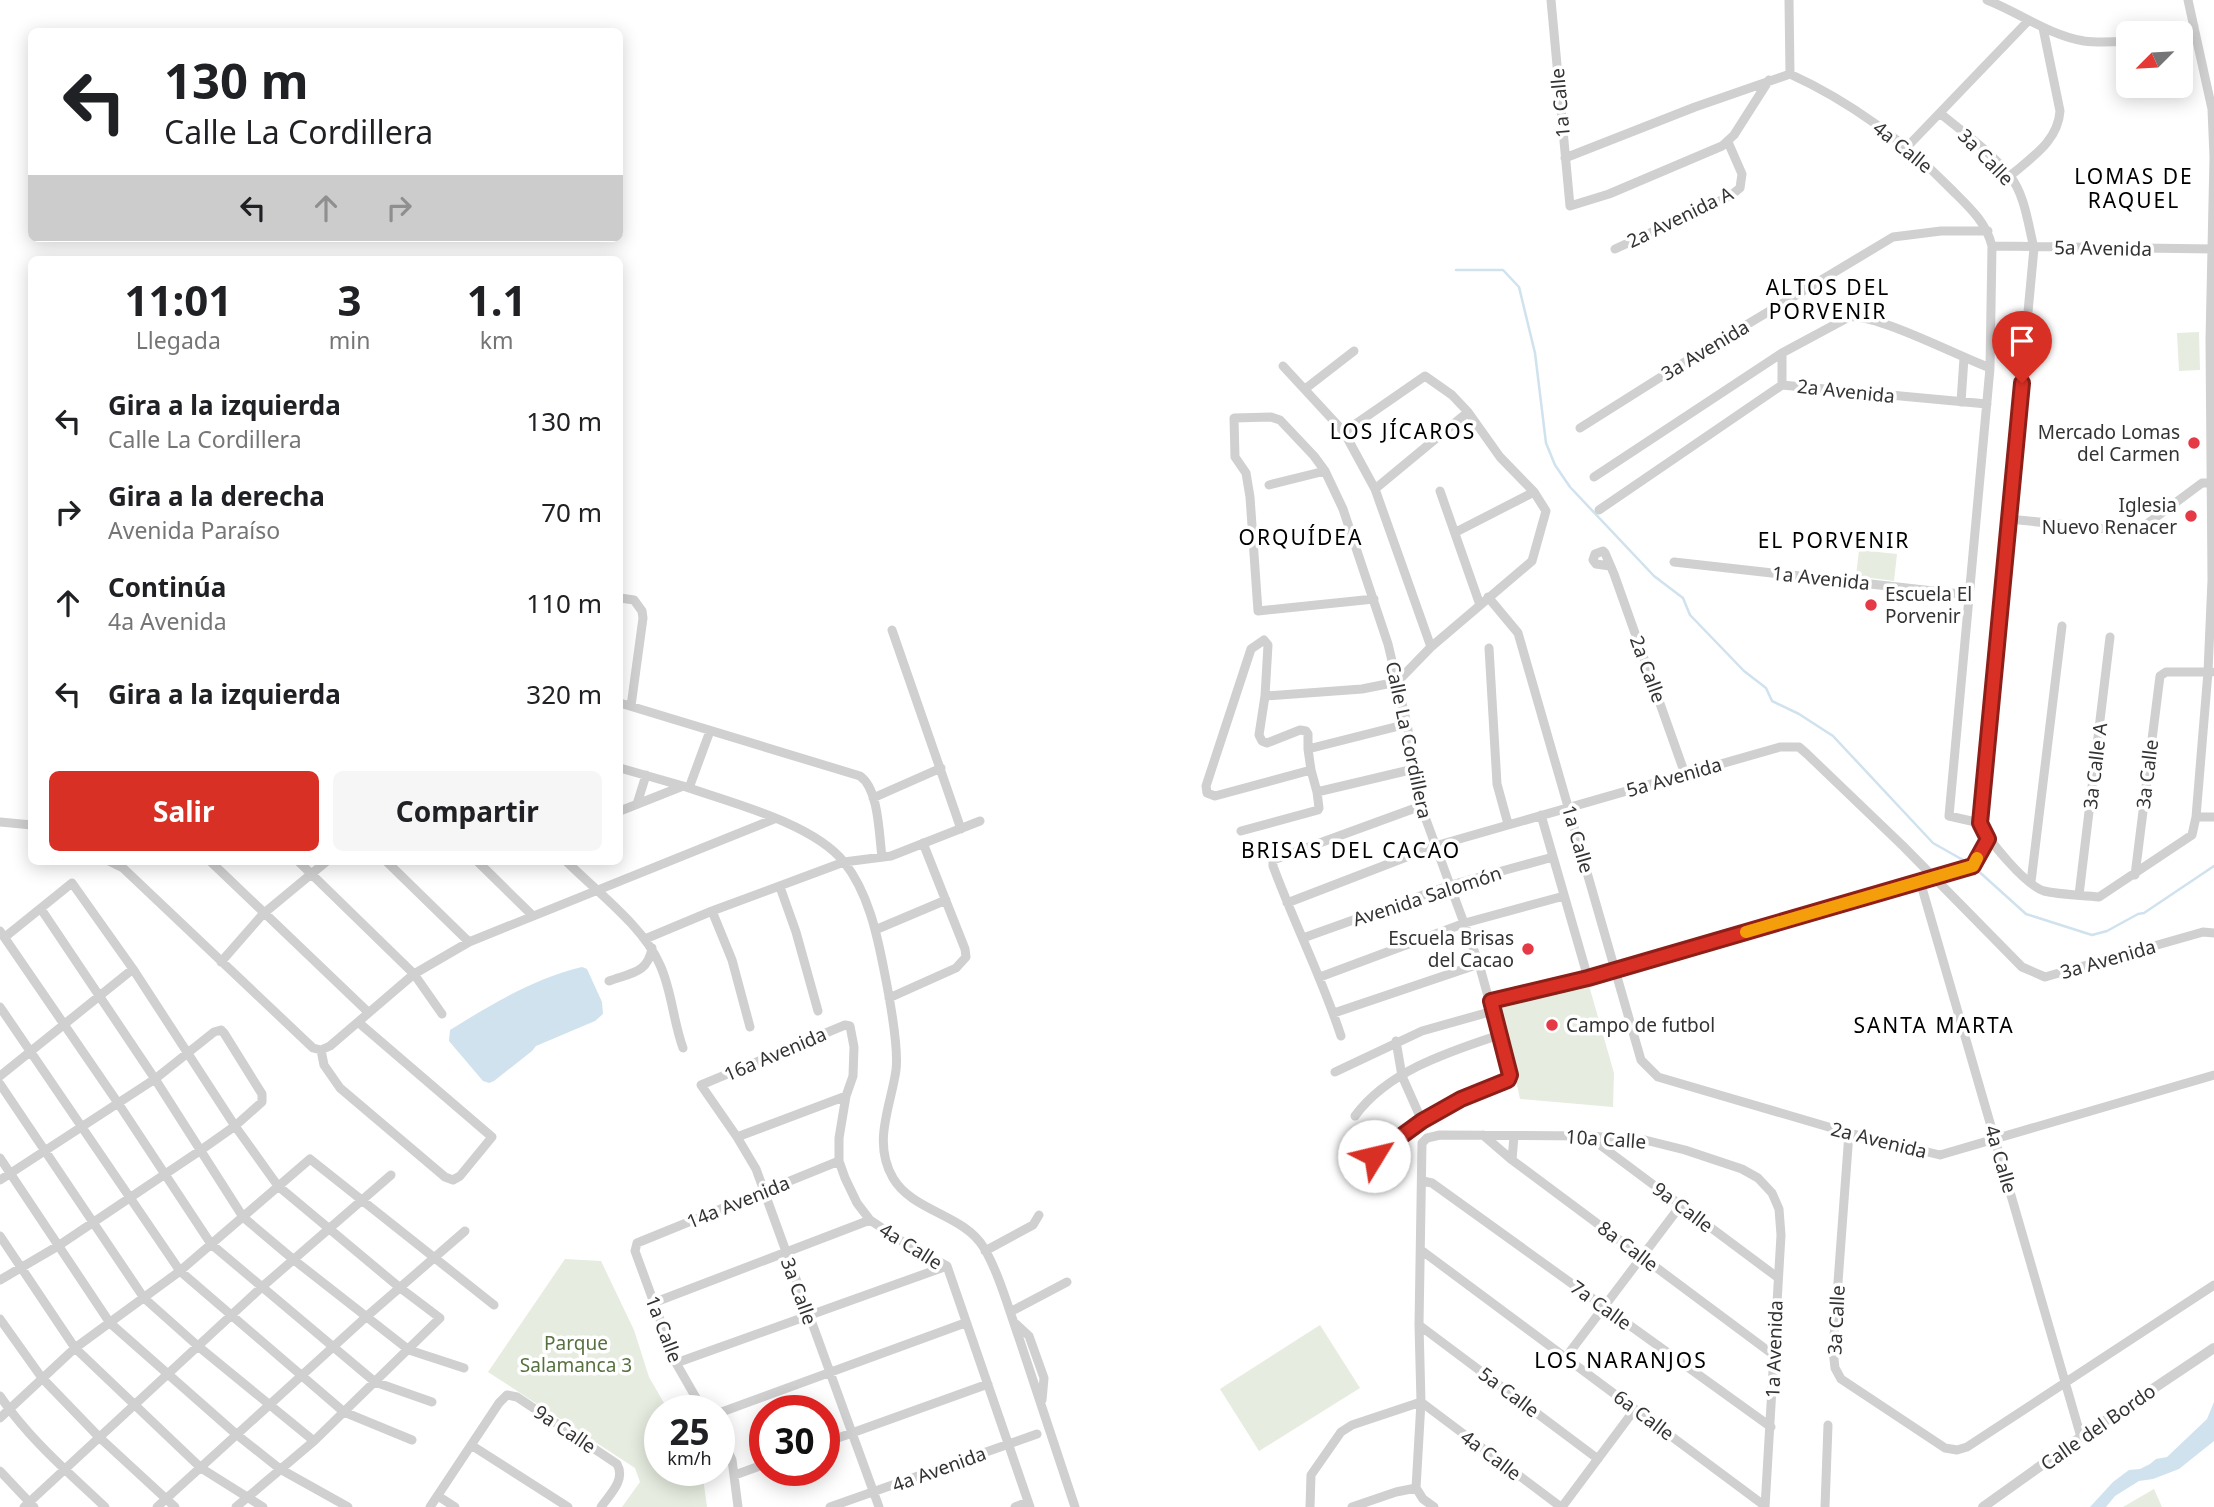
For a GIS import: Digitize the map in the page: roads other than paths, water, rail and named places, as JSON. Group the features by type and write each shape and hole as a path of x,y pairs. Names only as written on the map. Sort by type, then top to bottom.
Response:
{"street":[{"name":"1a Calle","path":"1551,0 1570,206 1609,194 1728,142"},
{"path":"1565,158 1695,107 1790,75 1789,0"},
{"path":"1987,0 2043,28 2082,41 2116,42"},
{"path":"2035,248 1980,823 1988,839 2042,890 2099,897 2192,835 2211,672 2214,533 2213,109 2188,0"},
{"path":"1906,148 2028,21"},
{"path":"2010,176 2054,136 2059,122 2060,111 2043,28"},
{"name":"4a Calle","path":"1790,75 1838,99 1906,148 1932,169 1981,219 1992,246 1990,368"},
{"path":"1728,142 1769,80"},
{"name":"3a Calle","path":"1941,114 1977,143 2010,176 2022,200 2035,248"},
{"name":"2a Avenida A","path":"1615,249 1731,196 1740,188 1742,174 1728,142"},
{"name":"3a Avenida","path":"1580,428 1893,237 1941,231 1988,231"},
{"name":"5a Avenida","path":"1992,246 2212,249"},
{"path":"1594,477 1782,353 1849,317 1857,316 1990,368 1949,816 1980,823"},
{"path":"1305,389 1354,351"},
{"path":"1782,353 1782,385"},
{"path":"1961,402 1964,358"},
{"path":"1283,366 1344,432 1375,489 1431,647"},
{"path":"1265,696 1362,689 1397,682 1431,647 1532,561 1546,517 1544,505 1500,457 1468,412 1452,395 1425,376 1344,432"},
{"name":"2a Avenida","path":"1599,510 1782,385 1987,404"},
{"path":"1375,489 1468,412"},
{"name":"Calle La Cordillera","path":"1374,599 1258,611 1248,478 1235,457 1233,421 1237,416 1276,418 1314,456 1325,471 1343,509 1374,599 1388,644 1407,724 1421,806 1465,923 1492,1006 1510,1075 1508,1080 1461,1099 1422,1121"},
{"path":"1269,485 1325,471"},
{"path":"2009,519 2136,532 2202,483 2212,484"},
{"path":"1440,491 1480,605"},
{"path":"1456,532 1534,492"},
{"name":"1a Avenida","path":"1674,562 1969,594"},
{"name":"2a Calle","path":"1610,566 1685,774"},
{"name":"1a Calle","path":"1488,597 1518,633 1641,1060 1650,1072 1665,1080"},
{"path":"623,598 634,600 642,611 643,618 631,706"},
{"path":"2031,882 2062,626"},
{"path":"892,630 961,829"},
{"name":"3a Calle A","path":"2079,895 2110,637"},
{"path":"1241,831 1319,808 1306,730 1267,743 1262,741 1259,735 1268,645 1264,640 1251,649 1206,786 1207,793 1214,796 1311,770"},
{"path":"1489,648 1497,784 1507,824"},
{"name":"3a Calle","path":"2135,875 2160,677 2162,673 2211,672"},
{"path":"623,704 860,776 867,781 873,799 882,857"},
{"path":"1308,750 1407,724"},
{"path":"623,810 686,787 710,731"},
{"name":"5a Avenida","path":"1286,902 1434,846 1507,824 1780,747 1799,747 1807,754"},
{"name":"3a Avenida","path":"1807,754 2022,967 2045,977 2203,932 2214,933"},
{"path":"873,799 940,768"},
{"path":"1317,792 1414,768"},
{"path":"623,769 686,787 793,825 815,838 844,862 868,908 889,998 897,1065 882,1142 886,1161 893,1178 908,1196 965,1229 976,1237 985,1251 1011,1317 1029,1336 1044,1378 1041,1405 1075,1507"},
{"path":"637,804 646,775"},
{"path":"1341,1036 1320,977 1286,902 1273,860 1421,806"},
{"path":"1541,815 1588,978"},
{"path":"2196,817 2214,817"},
{"path":"125,865 221,962 313,1048 321,1050 330,1046 414,974 469,942 774,819"},
{"path":"0,821 28,824"},
{"path":"645,939 844,862 882,857 980,821"},
{"path":"1335,1072 1396,1041 1492,1006 1973,866 1988,839"},
{"path":"889,998 956,968 966,957 923,843"},
{"name":"Avenida Salomón","path":"1303,938 1451,885 1553,857"},
{"path":"214,865 368,1012"},
{"path":"302,865 414,974 442,1014"},
{"path":"221,962 263,914 321,865"},
{"path":"390,865 469,942"},
{"path":"481,865 532,915"},
{"path":"570,865 652,948 667,984 682,1048"},
{"name":"4a Calle","path":"1920,881 2081,1437"},
{"path":"236,1507 314,1441 375,1382 409,1349 440,1318 278,1186 72,883 41,909 2,934 211,1244 375,1382 432,1402"},
{"path":"780,887 796,932 818,1011"},
{"path":"1320,977 1465,923 1564,896"},
{"path":"875,930 946,900"},
{"path":"41,909 243,1217 409,1349 464,1368"},
{"path":"712,911 732,960 750,1027"},
{"path":"609,981 645,968 652,948"},
{"path":"1334,1013 1479,964"},
{"path":"0,1076 133,969"},
{"path":"0,1007 180,1271 344,1412 412,1440"},
{"path":"321,1050 324,1065 340,1088 445,1177 453,1180 460,1176 492,1137 358,1022"},
{"name":"16a Avenida","path":"701,1085 845,1024 849,1026"},
{"name":"4a Calle","path":"849,1026 854,1047 853,1076 846,1096 839,1138 839,1161 856,1203 870,1220 906,1244 947,1266 1029,1505"},
{"path":"0,1181 155,1079 214,1032 221,1030 224,1033 264,1098 235,1126 201,1150 58,1246 0,1280"},
{"path":"1355,1116 1366,1101 1402,1076 1455,1050 1499,1035"},
{"path":"1374,1156 1422,1121 1402,1076 1396,1041"},
{"name":"2a Avenida","path":"1665,1080 1849,1133 1940,1155 2214,1075"},
{"path":"0,1084 144,1298 314,1441"},
{"name":"3a Calle","path":"701,1085 756,1169 762,1192 879,1507"},
{"path":"737,1137 846,1096"},
{"name":"3a Calle","path":"1849,1133 1833,1350 1835,1368 1841,1379 1945,1448 1957,1450 1967,1447 2066,1382"},
{"name":"10a Calle","path":"1427,1182 1422,1143 1427,1138 1483,1135 1588,1136 1645,1140 1685,1150 1742,1169 1758,1178 1772,1193"},
{"name":"8a Calle","path":"1483,1135 1512,1160 1774,1356"},
{"path":"1512,1160 1514,1136"},
{"name":"9a Calle","path":"1588,1136 1777,1277"},
{"path":"0,1158 110,1324 280,1469 348,1507"},
{"path":"0,1418 75,1348 180,1271 310,1159 494,1305"},
{"name":"14a Avenida","path":"637,1243 839,1161"},
{"path":"0,1471 29,1505 263,1286 391,1175"},
{"path":"1427,1182 1421,1250 1421,1402 1416,1488 1423,1499 1434,1507"},
{"name":"7a Calle","path":"1427,1182 1771,1427"},
{"name":"1a Avenida","path":"1765,1506 1780,1221 1779,1209 1772,1193"},
{"path":"1566,1357 1681,1205"},
{"path":"985,1251 1033,1225 1040,1215"},
{"path":"653,1303 870,1220"},
{"path":"157,1507 399,1287 465,1231"},
{"path":"0,1236 75,1348 201,1468 263,1507"},
{"name":"1a Calle","path":"637,1243 635,1251 653,1303 676,1363 694,1395"},
{"name":"6a Calle","path":"1421,1250 1765,1506"},
{"path":"923,1272 936,1258"},
{"path":"676,1363 923,1272 947,1266"},
{"path":"1011,1317 1067,1282"},
{"path":"2066,1382 2214,1285"},
{"path":"0,1318 42,1378 99,1437 175,1507"},
{"path":"735,1407 965,1323"},
{"name":"5a Calle","path":"1419,1325 1598,1459"},
{"name":"Calle del Bordo","path":"1983,1507 2214,1348"},
{"path":"840,1437 988,1384"},
{"name":"9a Calle","path":"471,1445 502,1398 507,1395 517,1397 612,1460 620,1469 619,1481 601,1507"},
{"path":"0,1396 9,1410 105,1507"},
{"path":"1310,1507 1311,1475 1340,1432 1352,1425 1421,1402"},
{"name":"4a Calle","path":"1421,1402 1561,1507"},
{"path":"1561,1507 1636,1409"},
{"path":"1825,1507 1828,1424"},
{"name":"4a Avenida","path":"830,1507 1037,1434"},
{"path":"430,1507 471,1445 568,1507"},
{"path":"738,1507 735,1475 749,1470"},
{"path":"1352,1507 1416,1488"},
{"path":"438,1496 455,1507"},
{"path":"1015,1507 1029,1505"}],"water":[{"path":"582,967 587,969 602,1002 603,1014 595,1021 536,1046 494,1081 483,1081 449,1041 450,1030 497,1002 547,978"},
{"path":"2214,1402 2214,1441 2179,1469 2153,1479 2139,1481 2115,1496 2106,1507 2090,1507 2113,1482 2129,1470 2140,1469 2156,1459 2167,1457 2207,1419"}],"waterway":[{"path":"1456,270 1503,270 1519,287 1535,353 1546,443 1555,465 1570,487 1654,576 1683,598 1690,615 1744,671 1766,688 1772,701 1799,714 1833,736 1933,843 1970,864"},
{"path":"1975,868 2026,914 2092,935 2107,931 2144,913 2214,866"}],"place":[{"name":"Mercado Lomas del Carmen","path":"2194,443"},
{"name":"Iglesia Nuevo Renacer","path":"2191,516"},
{"name":"Escuela El Porvenir","path":"1871,605"},
{"name":"Escuela Brisas del Cacao","path":"1528,949"},
{"name":"Campo de futbol","path":"1552,1025"}],"district":[{"name":"LOMAS DE RAQUEL","path":"2134,188"},
{"name":"ALTOS DEL PORVENIR","path":"1828,299"},
{"name":"LOS JÍCAROS","path":"1403,431"},
{"name":"ORQUÍDEA","path":"1301,537"},
{"name":"EL PORVENIR","path":"1834,540"},
{"name":"BRISAS DEL CACAO","path":"1351,850"},
{"name":"SANTA MARTA","path":"1934,1025"},
{"name":"LOS NARANJOS","path":"1621,1360"}],"park label":[{"name":"Parque Salamanca 3","path":"576,1354"}]}
